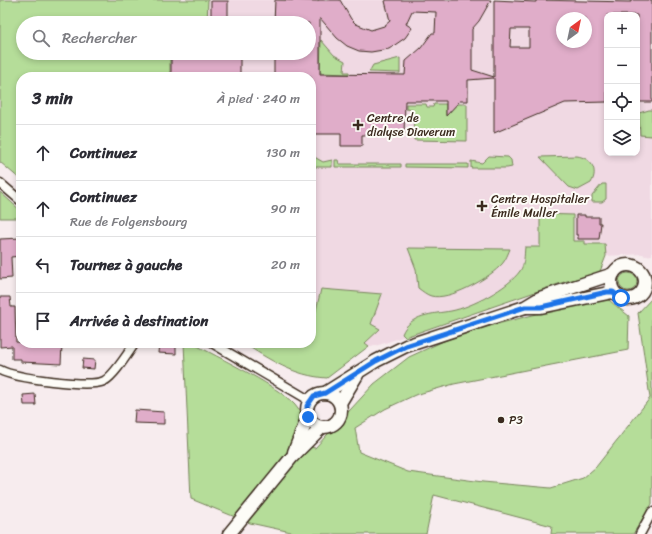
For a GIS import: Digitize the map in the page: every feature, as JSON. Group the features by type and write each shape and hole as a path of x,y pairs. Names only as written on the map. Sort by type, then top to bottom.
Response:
{"main road":[{"path":"626,265 631,266 647,275 639,295 631,299 621,298 613,292 610,283 613,274 616,270 626,265"},
{"path":"325,393 376,361 431,336 525,307 540,298 613,274"},
{"path":"525,307 541,307 613,292"},
{"path":"340,403 359,373"},
{"path":"229,534 292,457 322,427 336,423 340,417 340,403 336,398 325,393 319,393 309,400 306,411 308,417 317,425 322,427"},
{"path":"292,457 308,417"}],"street":[{"path":"0,183 16,197"},
{"path":"0,370 22,378 95,384 108,378 131,348"},
{"path":"221,348 309,400"},
{"path":"640,534 652,512"}],"shaded area":[{"name":"Centre Hospitalier Émile Muller","path":"0,0 652,0 652,255 606,256 599,274 567,281 382,344 345,354 316,345 316,72 20,72 16,60 316,60 316,16 16,16 16,59"}],"green space":[{"path":"0,0 208,0 207,16 16,16 16,60 170,60 170,72 16,72 16,176 0,162"},
{"path":"321,40 334,55 345,61 344,72 349,72 349,74 320,73"},
{"path":"400,58 400,73 369,72 373,65"},
{"path":"406,104 426,104 427,107 433,107 434,104 446,104 446,115 457,104 467,104 467,141 414,140 413,110 406,109"},
{"path":"652,110 652,136 640,135 640,113"},
{"path":"489,156 508,157 511,160 512,167 471,168 471,161 482,163"},
{"path":"577,156 590,162 594,169 591,183 578,190 569,187 540,157"},
{"path":"316,158 323,162 332,160 332,167 316,167"},
{"path":"335,160 338,160 339,164 401,164 401,167 335,167"},
{"path":"405,164 468,164 468,168 405,167"},
{"path":"602,184 606,184 606,199 602,202 592,202 592,196"},
{"path":"0,192 16,206 16,218 0,218"},
{"path":"540,214 573,215 573,241 585,241 585,244 605,244 606,256 599,274 567,281 405,337 402,334 410,322 416,319 430,314 460,309 489,296 507,284 522,268 525,247 540,247"},
{"path":"408,248 510,249 503,263 486,277 467,288 439,297 424,293 418,288 416,269"},
{"path":"628,273 634,276 637,282 634,288 628,291 622,288 619,282 622,276"},
{"path":"321,289 382,294 371,324 380,329 365,343 369,346 327,378 315,377 293,371 251,348 316,348 316,310"},
{"path":"605,297 629,316 628,350 454,384 415,395 385,409 355,428 359,452 408,472 483,482 551,488 583,478 596,467 650,398 638,313 652,298 652,504 633,534 551,534 552,526 434,495 426,534 300,534 250,523 191,499 184,348 202,348 280,392 298,409 301,417 300,426 293,444 315,448 374,384 409,357 461,333"}],"building":[{"path":"275,0 340,0 351,19 356,24 371,30 384,26 390,21 385,1 387,0 491,0 479,21 472,29 472,70 494,77 494,0 536,2 536,0 631,2 631,0 652,0 652,102 640,102 640,12 604,12 604,102 565,103 494,133 494,78 468,80 468,101 460,101 446,116 446,101 405,101 404,135 362,135 362,146 341,146 341,134 316,134 316,72 274,72 274,60 316,60 316,16 274,16","holes":["412,11 436,12 435,33 432,33 421,48 406,61 405,75 320,74 320,18 337,38 347,46 359,51 371,52 389,49 405,38 412,28 406,24","511,29 529,29 529,47 510,47"]},
{"path":"211,1 228,1 228,16 211,16"},
{"path":"171,60 240,60 240,72 171,72"},
{"path":"576,215 585,215 585,217 599,217 599,223 601,223 599,239 578,239 578,235 576,235"},
{"path":"16,238 16,256 11,257 12,278 0,279 0,239"},
{"path":"0,297 10,297 11,307 15,307 16,348 62,348 61,364 21,362 21,359 12,359 12,346 0,347"},
{"path":"158,348 176,348 176,354 158,353"},
{"path":"83,359 95,360 94,369 82,368"},
{"path":"35,394 36,405 24,405 23,395"},
{"path":"135,410 164,412 164,424 134,423"}],"place":[{"name":"Centre de dialyse Diaverum","path":"358,125"},
{"name":"Centre Hospitalier Émile Muller","path":"482,206"},
{"name":"P3","path":"501,420"}],"route":[{"path":"308,417 306,411 307,406 309,400 314,396 319,393 325,393 376,361 406,346 431,336 525,307 541,307 607,292 613,292 621,298"}]}
